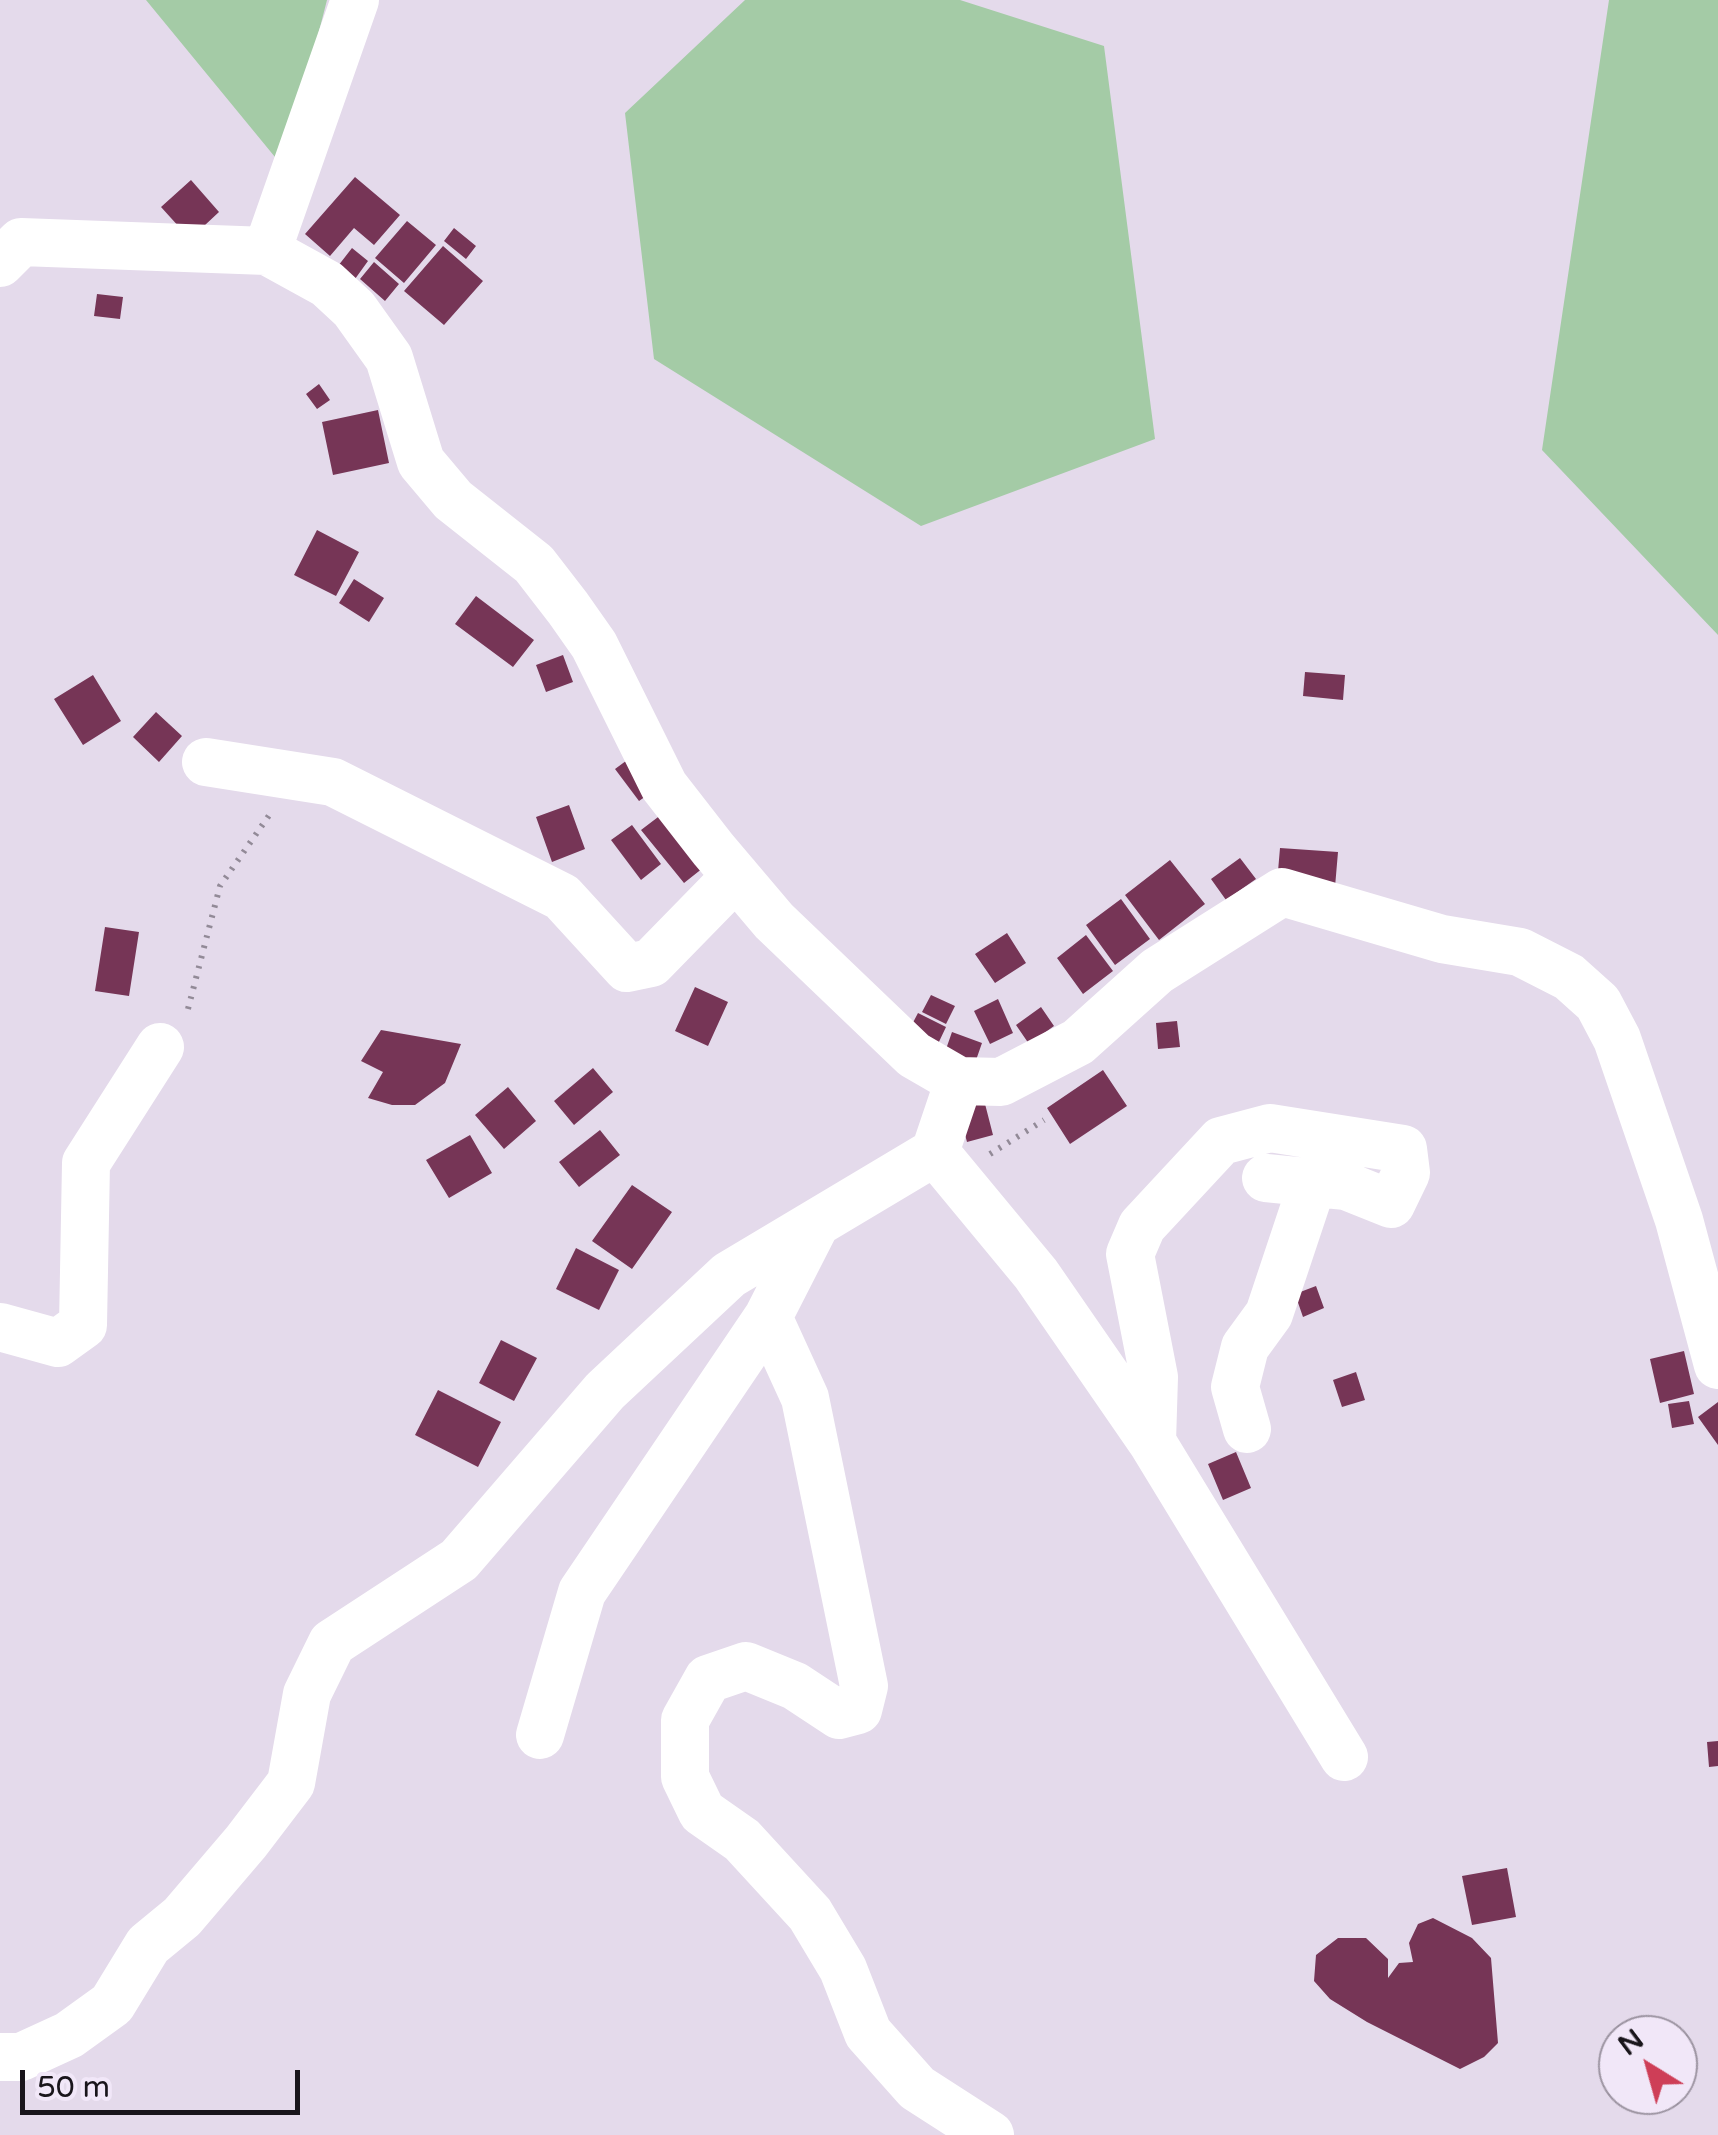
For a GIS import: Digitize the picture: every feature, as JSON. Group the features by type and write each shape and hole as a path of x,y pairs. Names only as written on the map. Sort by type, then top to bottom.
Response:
{"street":[{"path":"267,251 355,0"},
{"path":"0,263 21,242 267,251 328,284 354,309 389,358 422,462 453,500 534,564 568,608 594,645 664,786 774,921 914,1055 959,1081 1001,1082 1078,1042 1157,971 1282,892 1442,939 1520,952 1569,977 1598,1003 1617,1038 1679,1220 1718,1365"},
{"path":"206,762 333,782 562,896 628,968 652,963 736,876"},
{"path":"0,1327 58,1343 83,1324 86,1163 160,1047"},
{"path":"959,1081 945,1164 1036,1274 1152,1442 1344,1757"},
{"path":"1152,1442 1154,1377 1130,1254 1142,1226 1221,1141 1270,1128 1403,1149 1406,1173 1391,1204 1346,1186 1266,1178"},
{"path":"0,2057 21,2057 69,2036 112,2004 148,1945 182,1917 246,1842 291,1783 307,1694 332,1643 459,1560 605,1391 728,1275 816,1223 945,1164"},
{"path":"1247,1430 1235,1387 1245,1347 1269,1314 1313,1182"},
{"path":"540,1735 582,1592 768,1318 816,1223"},
{"path":"768,1318 804,1398 834,1525 849,1631 864,1686 858,1710 840,1715 796,1686 746,1666 708,1679 684,1720 685,1777 702,1812 742,1840 810,1914 843,1969 868,2033 917,2088 990,2135"}],"path":[{"path":"188,1008 220,886 269,818 275,773"},
{"path":"945,1164 1044,1120"}],"green space":[{"path":"146,0 327,0 284,168"},
{"path":"745,0 960,0 1104,46 1155,439 921,526 654,359 625,113"},
{"path":"1609,0 1718,0 1718,635 1542,450"}],"building":[{"path":"355,177 400,215 374,245 354,228 330,256 305,234"},
{"path":"191,180 219,212 190,239 161,207"},
{"path":"407,221 436,245 404,283 375,258"},
{"path":"454,228 476,246 466,259 444,241"},
{"path":"443,246 483,281 444,325 404,291"},
{"path":"352,248 368,261 355,279 338,266"},
{"path":"374,262 399,284 385,301 360,279"},
{"path":"97,294 123,297 120,319 94,316"},
{"path":"319,384 330,400 317,409 306,394"},
{"path":"378,410 389,463 333,475 322,422"},
{"path":"317,530 359,552 336,596 294,575"},
{"path":"354,579 384,598 369,622 339,603"},
{"path":"476,596 534,640 513,667 455,624"},
{"path":"563,655 573,682 546,692 536,665"},
{"path":"1305,672 1345,675 1343,700 1303,696"},
{"path":"93,675 121,721 83,745 54,699"},
{"path":"156,712 182,736 159,762 133,737"},
{"path":"634,755 659,787 639,801 615,769"},
{"path":"569,805 585,849 552,862 536,817"},
{"path":"666,811 708,864 684,883 641,830"},
{"path":"632,825 661,864 641,880 611,840"},
{"path":"1280,848 1338,852 1335,887 1277,883"},
{"path":"1240,858 1256,879 1226,900 1211,879"},
{"path":"1170,860 1205,904 1159,940 1125,895"},
{"path":"1121,899 1150,939 1115,965 1086,925"},
{"path":"105,927 139,932 129,996 95,991"},
{"path":"1007,933 1026,963 995,983 975,954"},
{"path":"1086,935 1113,971 1083,994 1057,958"},
{"path":"695,987 728,1002 708,1046 675,1031"},
{"path":"931,995 955,1006 946,1024 922,1012"},
{"path":"998,999 1013,1033 990,1044 974,1011"},
{"path":"1041,1007 1054,1026 1029,1044 1016,1025"},
{"path":"918,1013 946,1027 937,1046 908,1032"},
{"path":"1177,1021 1180,1047 1158,1049 1156,1023"},
{"path":"381,1030 461,1044 445,1083 415,1105 392,1105 368,1098 383,1072 361,1061"},
{"path":"952,1032 982,1043 975,1063 945,1052"},
{"path":"593,1068 613,1092 574,1125 554,1101"},
{"path":"1103,1070 1127,1106 1070,1144 1047,1108"},
{"path":"508,1087 536,1121 504,1149 475,1115"},
{"path":"984,1100 993,1135 967,1142 958,1108"},
{"path":"600,1130 620,1155 579,1187 559,1162"},
{"path":"470,1135 492,1173 449,1198 426,1160"},
{"path":"632,1185 672,1212 632,1269 592,1241"},
{"path":"576,1248 619,1270 599,1310 556,1289"},
{"path":"1316,1286 1324,1308 1303,1317 1295,1294"},
{"path":"501,1340 537,1358 514,1401 479,1383"},
{"path":"1684,1351 1694,1394 1660,1403 1650,1359"},
{"path":"1356,1372 1365,1400 1342,1407 1333,1380"},
{"path":"438,1390 501,1422 478,1467 415,1435"},
{"path":"1689,1401 1694,1424 1672,1428 1668,1404"},
{"path":"1718,1402 1718,1445 1698,1417"},
{"path":"1236,1452 1251,1488 1223,1500 1208,1464"},
{"path":"1718,1741 1718,1766 1709,1767 1707,1742"},
{"path":"1507,1868 1516,1917 1472,1925 1462,1876"},
{"path":"1433,1918 1472,1938 1491,1958 1498,2043 1484,2057 1460,2069 1367,2022 1330,1999 1314,1981 1316,1955 1338,1938 1366,1938 1388,1959 1388,1978 1399,1963 1413,1962 1409,1943 1418,1924"}]}
